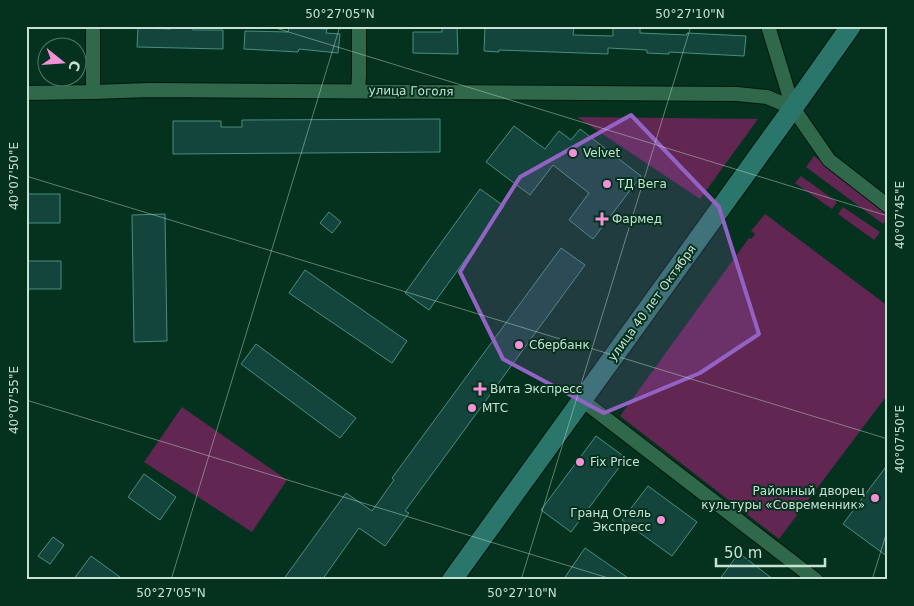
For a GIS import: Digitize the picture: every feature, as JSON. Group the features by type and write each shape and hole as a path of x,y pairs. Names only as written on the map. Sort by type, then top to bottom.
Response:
{"street":[{"path":"93,26 93,92"},
{"path":"358,90 359,26"},
{"path":"768,26 793,108 829,160 888,206"},
{"name":"улица 40 лет Октября","path":"452,580 851,26"},
{"name":"улица Гоголя","path":"26,92 358,90 737,94 767,97 793,108"},
{"path":"582,400 812,579"}],"highlighted area":[{"path":"631,115 719,207 759,334 700,373 604,413 503,359 460,272 520,177"}],"shaded area":[{"path":"577,117 758,119 700,199"},
{"path":"814,156 888,210 888,218 883,224 806,167"},
{"path":"801,176 837,202 832,209 795,183"},
{"path":"843,207 880,232 874,240 838,214"},
{"path":"765,214 888,306 888,394 779,539 620,416 749,238 751,239 755,234 751,231"},
{"path":"182,407 287,480 252,532 144,462"}],"building":[{"path":"485,26 574,26 573,35 613,36 613,26 640,26 640,33 746,36 744,56 669,52 669,54 647,53 647,50 608,48 608,54 499,50 499,52 484,51"},
{"path":"289,27 327,29 326,33 340,34 338,53 299,49 298,52 244,49 245,31 288,32"},
{"path":"442,27 457,27 458,54 413,53 413,32 442,32"},
{"path":"138,28 223,30 223,49 137,47"},
{"path":"440,119 440,152 173,154 173,121 221,121 221,127 242,127 242,120"},
{"name":"ТД Вега","path":"514,126 545,149 559,131 571,140 580,129 641,176 593,239 569,220 589,193 553,165 530,195 486,162"},
{"path":"480,189 504,206 429,310 405,293"},
{"path":"26,194 60,194 60,223 26,223"},
{"path":"329,212 341,222 332,233 320,223"},
{"path":"165,214 167,341 134,342 132,215"},
{"path":"561,248 585,265 405,511 409,513 385,546 359,528 322,580 283,580 346,493 372,511 394,480 392,478"},
{"path":"26,261 61,261 61,289 26,289"},
{"path":"305,270 407,341 392,363 289,293"},
{"path":"256,344 356,418 340,438 241,364"},
{"path":"596,436 626,458 571,532 541,510"},
{"name":"Районный дворец культуры «Современник»","path":"888,464 888,557 843,524"},
{"path":"144,474 176,497 160,520 128,497"},
{"path":"648,486 697,522 672,556 622,520"},
{"path":"53,537 64,545 50,564 38,556"},
{"path":"585,548 631,580 563,580"},
{"path":"739,553 774,580 719,580"},
{"path":"91,556 124,580 73,580"}],"place":[{"name":"Velvet","path":"573,153"},
{"name":"ТД Вега","path":"607,184"},
{"name":"Фармед","path":"602,219"},
{"name":"Сбербанк","path":"519,345"},
{"name":"Вита Экспресс","path":"480,389"},
{"name":"МТС","path":"472,408"},
{"name":"Fix Price","path":"580,462"},
{"name":"Районный дворец культуры «Современник»","path":"875,498"},
{"name":"Гранд Отель Экспресс","path":"661,520"}]}
